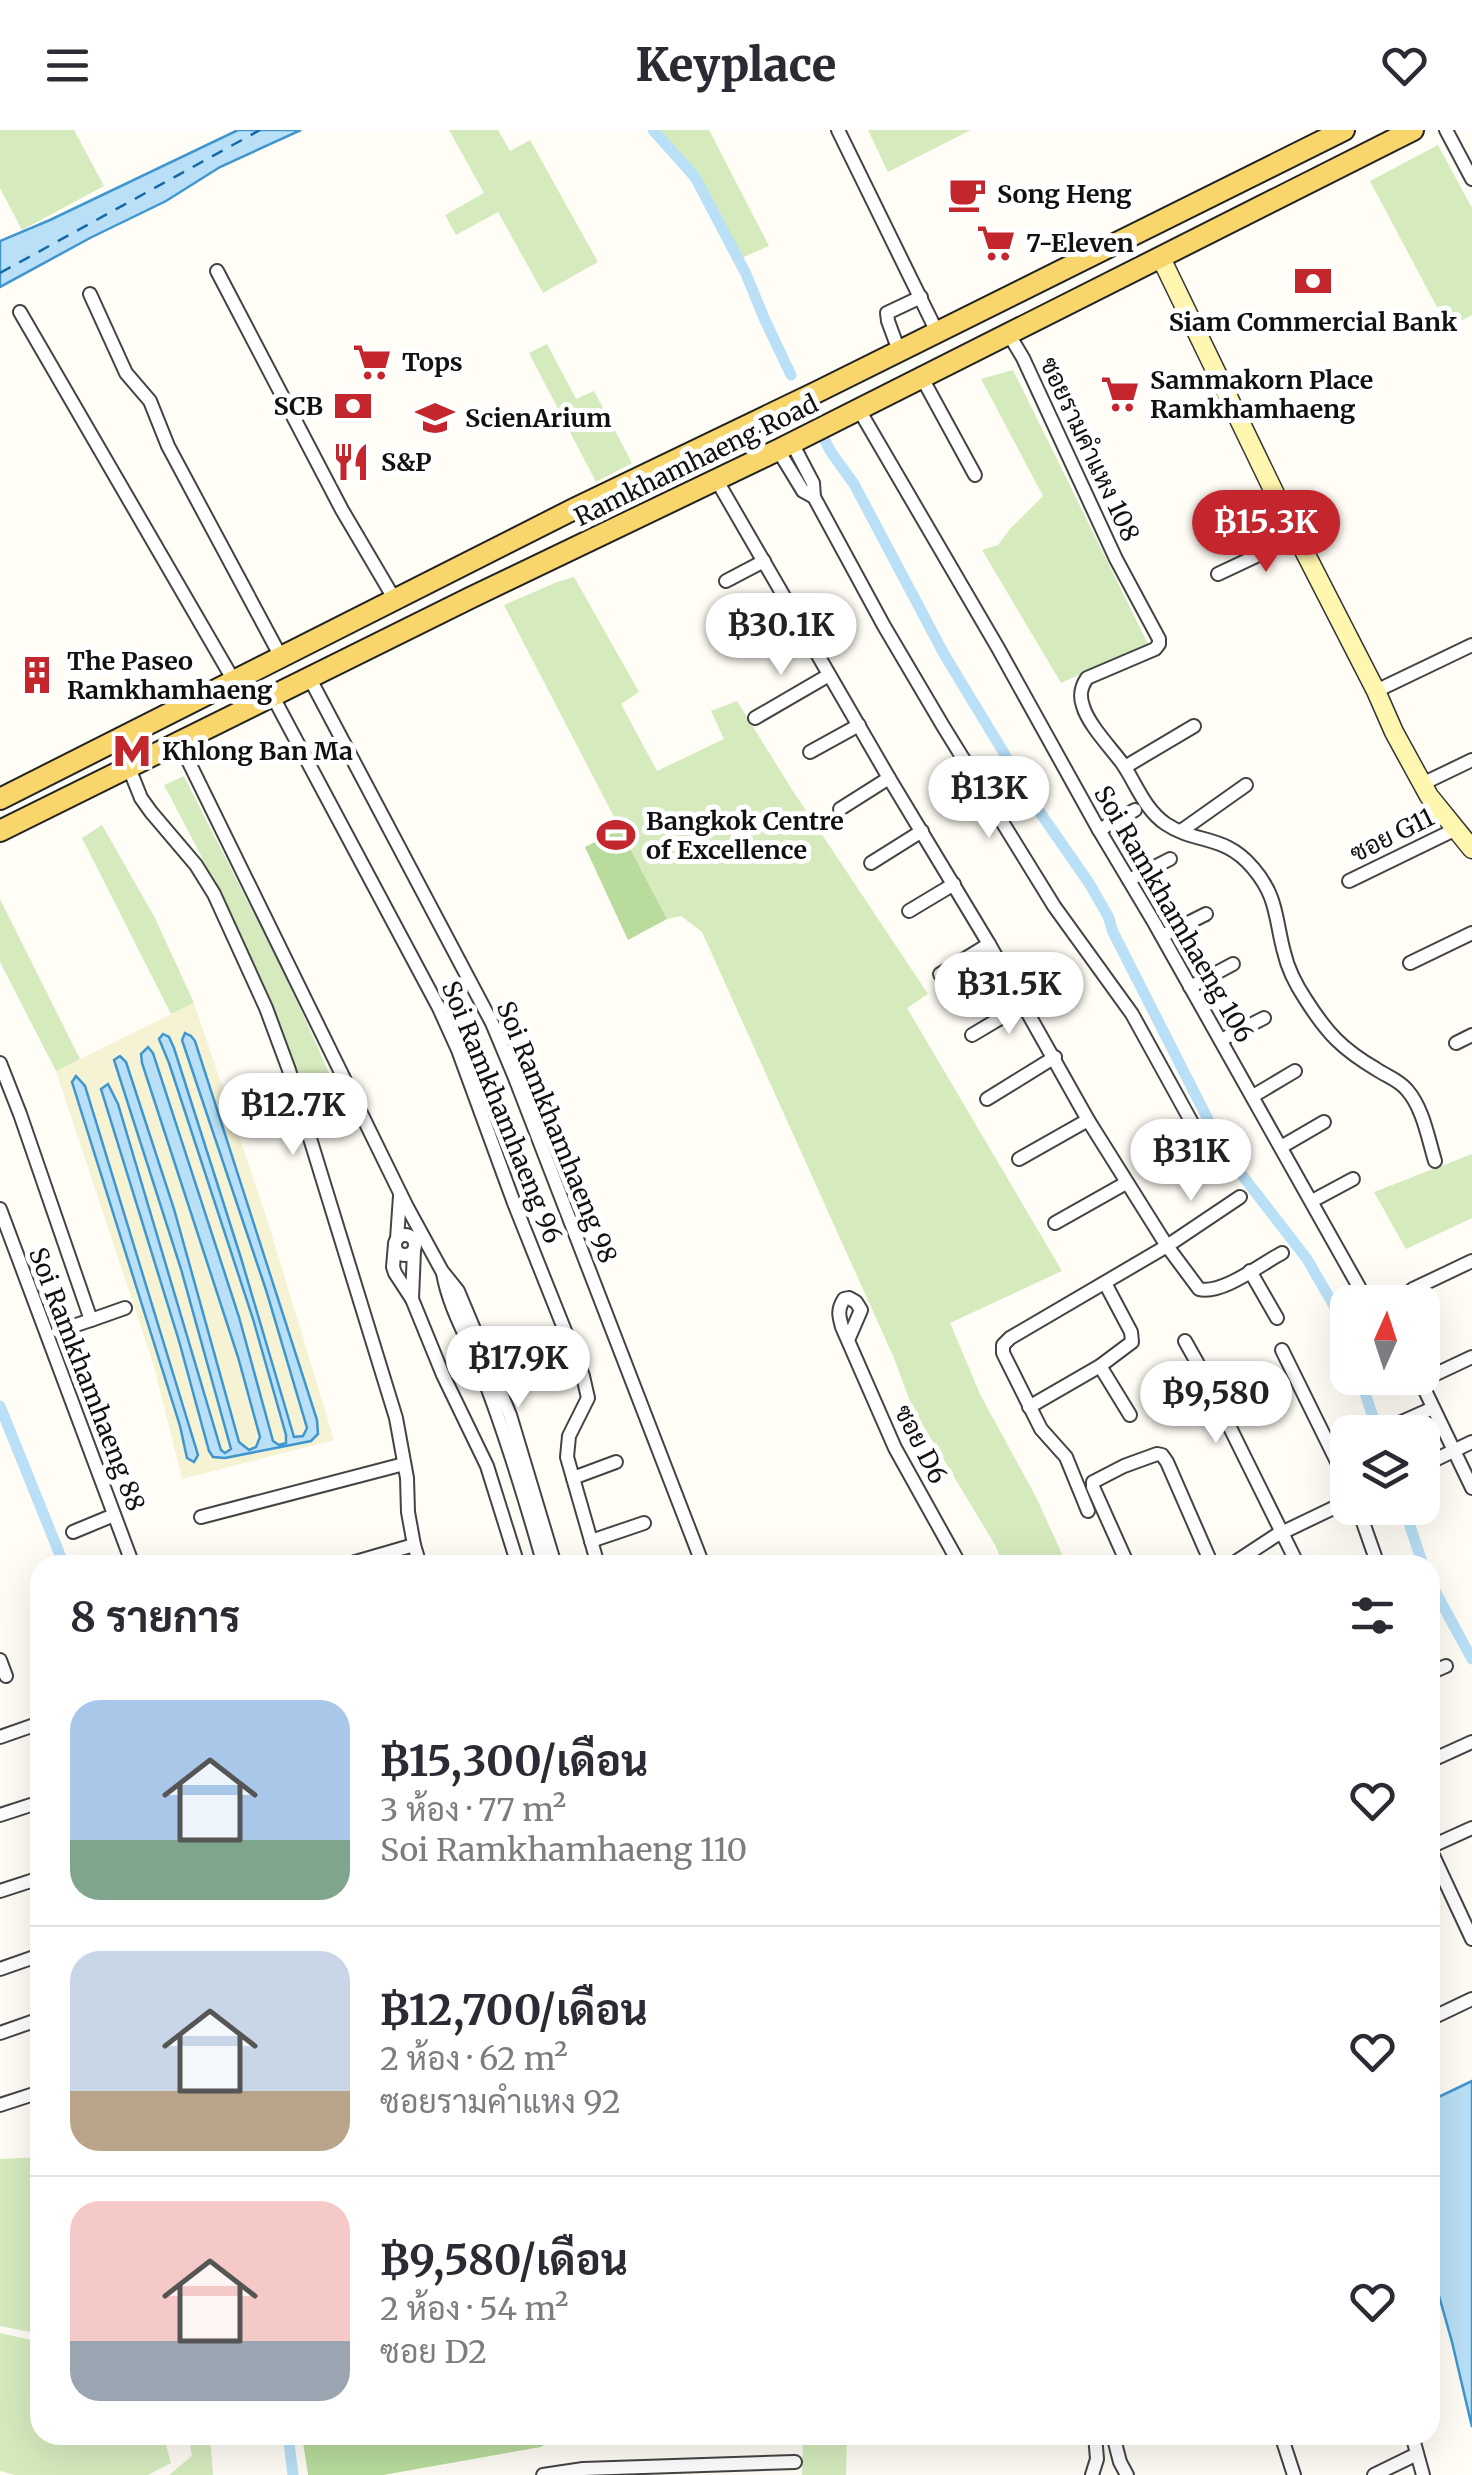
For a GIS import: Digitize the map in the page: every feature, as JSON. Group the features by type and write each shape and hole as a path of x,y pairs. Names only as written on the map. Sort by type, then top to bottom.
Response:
{"main road":[{"name":"Ramkhamhaeng Road","path":"0,799 1344,130"},
{"name":"Ramkhamhaeng Road","path":"0,831 785,446 1413,130"},
{"path":"1231,186 1246,214"},
{"path":"234,681 246,708"}],"street":[{"path":"838,130 937,332"},
{"path":"1446,130 1472,179"},
{"path":"1161,258 1394,732 1429,796 1472,849"},
{"path":"217,270 342,510 395,600"},
{"path":"90,294 126,374 150,401 168,446 281,657"},
{"path":"899,351 887,313 921,296"},
{"path":"20,312 234,681"},
{"name":"ซอยรามคำแหง 108","path":"1008,333 1158,639 1155,649 1088,678 1081,688 1084,711 1155,815 1181,832 1216,841 1239,853 1255,870 1274,904 1284,956 1304,998 1331,1037 1408,1090 1418,1106 1435,1160"},
{"path":"921,376 975,475"},
{"name":"Soi Ramkhamhaeng 106","path":"858,408 1358,1285"},
{"path":"785,446 813,483 814,497 943,726 1054,906 1132,1014 1212,1159"},
{"path":"716,479 1088,1120 1199,1289 1222,1288 1282,1252"},
{"path":"1218,574 1297,537"},
{"path":"726,581 764,560"},
{"path":"744,649 797,618"},
{"path":"1376,691 1472,645"},
{"path":"755,718 829,675"},
{"name":"Soi Ramkhamhaeng 98","path":"309,678 492,1023 699,1555"},
{"name":"Soi Ramkhamhaeng 96","path":"272,695 439,1008 583,1376 588,1398 567,1448 595,1555"},
{"path":"810,752 859,725"},
{"path":"1125,767 1194,726"},
{"path":"179,742 400,1193 442,1271 458,1291 510,1415 552,1555"},
{"path":"1422,784 1472,760"},
{"path":"129,768 141,798 196,865 214,894 266,1008 390,1400 417,1555"},
{"path":"840,809 889,778"},
{"path":"1181,832 1246,785"},
{"path":"1099,830 1135,810"},
{"name":"ซอย G11","path":"1349,881 1456,829"},
{"path":"871,863 922,832"},
{"path":"1128,880 1170,860"},
{"path":"909,911 954,884"},
{"path":"1162,936 1206,914"},
{"path":"1410,963 1472,932"},
{"path":"940,974 989,944"},
{"path":"1190,986 1233,964"},
{"path":"972,1035 1024,1004"},
{"path":"1221,1040 1264,1018"},
{"path":"1456,1043 1472,1035"},
{"path":"986,1099 1055,1058"},
{"path":"0,1063 91,1320"},
{"path":"1252,1096 1295,1071"},
{"path":"1019,1159 1088,1120"},
{"path":"1281,1147 1324,1122"},
{"path":"1312,1202 1353,1180"},
{"path":"1055,1223 1126,1182"},
{"path":"400,1193 393,1267 412,1299 487,1466 515,1555"},
{"path":"1088,1511 1066,1457 1041,1429 1029,1407 1003,1353 1003,1345 1168,1246 1240,1196"},
{"name":"Soi Ramkhamhaeng 88","path":"0,1209 129,1555"},
{"path":"410,1212 414,1244 412,1299"},
{"path":"396,1241 397,1252 404,1256 414,1244"},
{"path":"1421,1285 1472,1260"},
{"path":"442,1271 446,1294 512,1455 541,1555"},
{"path":"1250,1271 1277,1318"},
{"path":"1029,1407 1100,1366 1133,1338 1105,1283"},
{"path":"58,1331 124,1308"},
{"name":"ซอย D6","path":"848,1340 896,1448 955,1555"},
{"path":"1185,1341 1293,1555"},
{"path":"1282,1350 1330,1447"},
{"path":"1440,1371 1472,1357"},
{"path":"1100,1366 1130,1414"},
{"path":"1427,1395 1472,1488"},
{"path":"1417,1415 1433,1408"},
{"path":"1440,1457 1472,1442"},
{"path":"1123,1555 1093,1482 1149,1454 1162,1456 1207,1555"},
{"path":"573,1478 616,1462"},
{"path":"202,1517 404,1464"},
{"path":"1246,1555 1330,1509"},
{"path":"72,1532 114,1515"},
{"path":"591,1541 644,1523"},
{"path":"1364,1525 1374,1555"},
{"path":"380,1555 414,1545"},
{"path":"0,1660 6,1676"},
{"path":"1440,1669 1446,1666"},
{"path":"0,1737 30,1726"},
{"path":"1440,1756 1472,1742"},
{"path":"0,1815 30,1805"},
{"path":"1440,1843 1472,1828"},
{"path":"1440,1866 1467,1914 1472,1939"},
{"path":"0,1891 30,1881"},
{"path":"0,1969 30,1958"},
{"path":"1440,2014 1472,2000"},
{"path":"0,2033 30,2022"},
{"path":"0,2106 30,2096"},
{"path":"1092,2475 1096,2445"},
{"path":"1119,2445 1120,2462 1127,2475"},
{"path":"1284,2445 1294,2475"},
{"path":"1415,2445 1423,2475"},
{"path":"1374,2475 1417,2454"},
{"path":"543,2475 578,2468 795,2462"}],"shaded area":[{"path":"194,1003 267,1219 334,1440 182,1479 153,1363 56,1071","holes":["159,1039 174,1048 294,1438 303,1436 307,1428 266,1290 182,1040 195,1041 317,1420 318,1434 311,1441 213,1457 209,1451 101,1089 111,1089 118,1104 221,1450 225,1453 231,1449 181,1269 114,1061 126,1062 174,1209 239,1442 248,1450 256,1447 260,1437 238,1357 142,1063 153,1053 239,1317 273,1441 279,1445 286,1443 286,1435 253,1319","76,1076 85,1086 198,1455 188,1458 72,1082"]}],"green space":[{"path":"0,130 74,130 104,186 22,230 0,188"},
{"path":"449,130 498,130 510,151 530,140 598,262 543,293 498,212 456,235 445,215 484,193"},
{"path":"658,130 709,130 769,246 739,259 701,180"},
{"path":"868,130 971,130 888,172"},
{"path":"1438,145 1472,208 1472,315 1448,328 1370,181"},
{"path":"547,344 576,399 594,391 632,463 596,482 529,353"},
{"path":"1013,370 1148,644 1061,683 982,550 998,545 1043,496 981,379"},
{"path":"574,577 639,692 621,704 657,771 724,739 711,711 737,701 928,994 907,1008 1062,1271 950,1323 981,1396 1062,1555 1000,1555 912,1407 894,1358 702,932 681,916 667,919 504,605"},
{"path":"184,776 281,968 334,1085 305,1095 259,976 164,785"},
{"path":"102,825 155,918 194,1003 171,1014 82,838"},
{"path":"620,829 667,919 628,940 585,847"},
{"path":"0,899 80,1059 56,1071 0,962"},
{"path":"1472,1154 1472,1218 1406,1249 1374,1192"},
{"path":"30,2158 30,2332 0,2326 0,2159"},
{"path":"0,2333 30,2340 30,2445 166,2445 171,2463 148,2475 15,2475 0,2471"},
{"path":"190,2445 211,2445 213,2475 169,2475 192,2456"},
{"path":"304,2445 544,2445 383,2475 308,2475"},
{"path":"803,2445 847,2445 846,2475 802,2475"}],"water":[{"path":"238,130 301,130 220,167 166,201 0,287 0,241"},
{"path":"185,1033 195,1041 317,1420 318,1434 311,1441 225,1458 213,1457 209,1451 101,1089 108,1084 118,1104 225,1453 231,1449 181,1269 114,1060 120,1056 126,1062 174,1209 239,1442 249,1450 256,1447 260,1437 238,1357 142,1063 141,1054 148,1047 239,1317 273,1441 279,1445 286,1443 286,1435 253,1319 159,1039 163,1034 174,1048 294,1437 303,1436 307,1428 266,1290 182,1040"},
{"path":"76,1076 85,1086 198,1455 194,1462 187,1458 72,1082"},
{"path":"1472,2081 1472,2427 1440,2299 1440,2096"}],"waterway":[{"path":"653,130 695,177 746,274 791,375"},
{"path":"820,431 854,484 944,654 1108,916 1225,1153 1307,1259 1330,1299"},
{"path":"1366,1395 1372,1415"},
{"name":"Khlong Ban Ma","path":"0,1406 60,1555"},
{"path":"1410,1525 1420,1555"},
{"path":"1440,1600 1472,1659"},
{"name":"Khlong Ban Ma","path":"289,2445 293,2475"}],"ferry route":[{"path":"0,273 260,130"}],"place":[{"name":"Song Heng","path":"967,194"},
{"name":"7-Eleven","path":"996,243"},
{"name":"Siam Commercial Bank","path":"1313,281"},
{"name":"Tops","path":"372,362"},
{"name":"Sammakorn Place Ramkhamhaeng","path":"1120,394"},
{"name":"SCB","path":"353,406"},
{"name":"ScienArium","path":"435,418"},
{"name":"S&P","path":"351,462"},
{"name":"The Paseo Ramkhamhaeng","path":"37,675"},
{"name":"Khlong Ban Ma","path":"132,751"},
{"name":"Bangkok Centre of Excellence","path":"616,835"}]}
